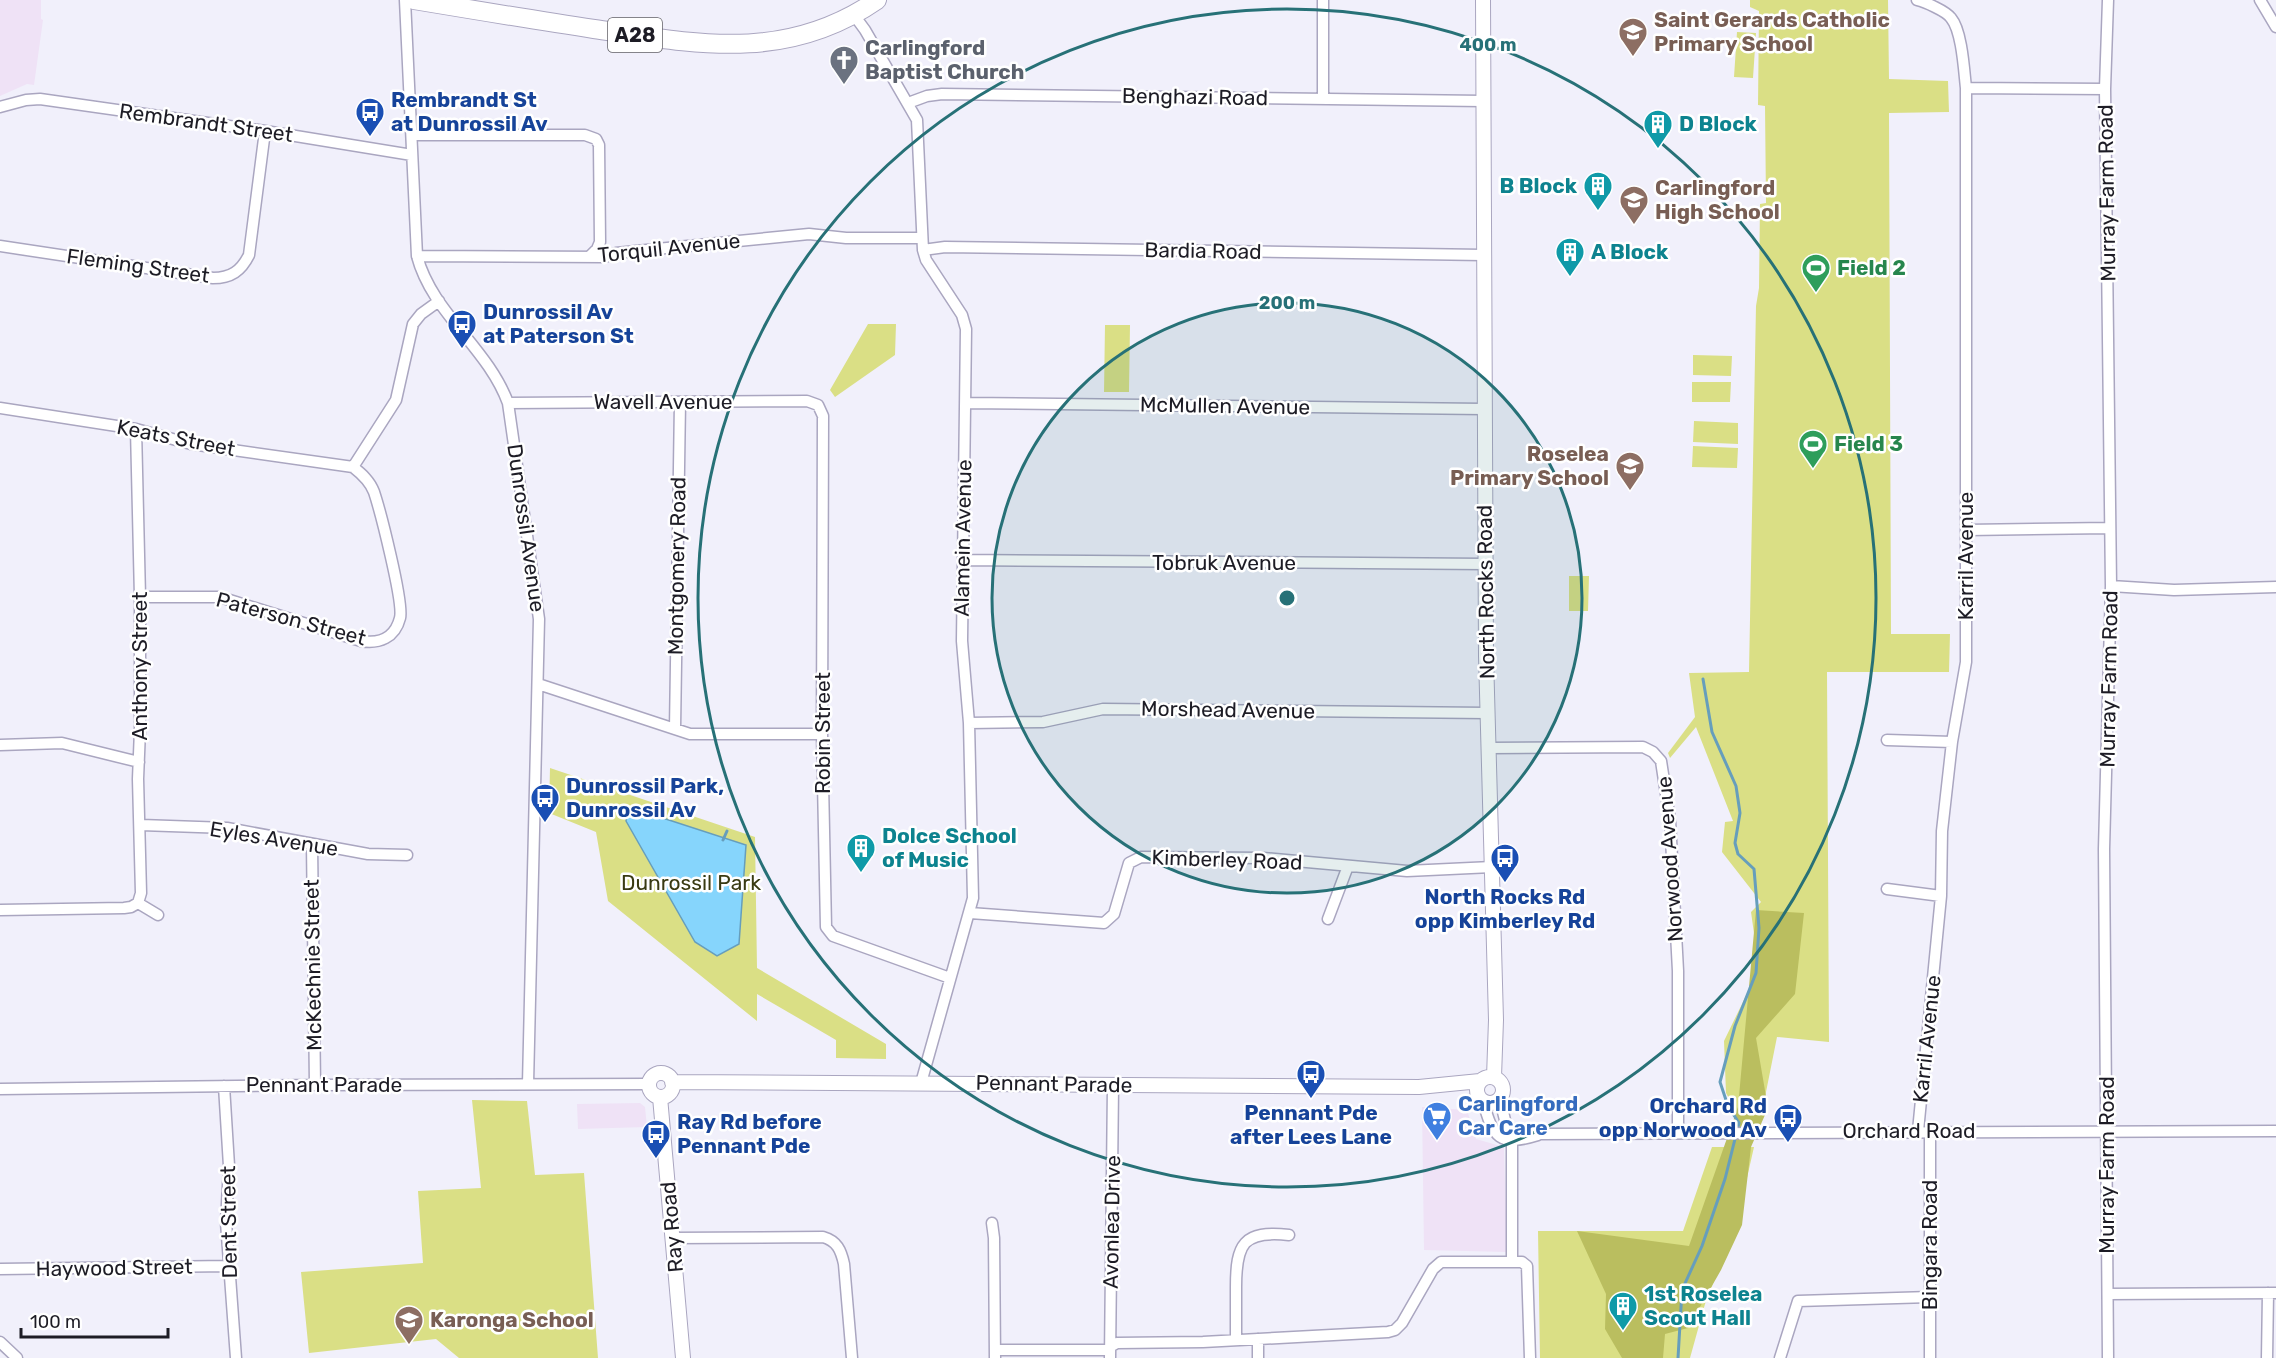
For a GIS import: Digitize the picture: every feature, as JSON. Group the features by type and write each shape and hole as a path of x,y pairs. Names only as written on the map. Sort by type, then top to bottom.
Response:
{"highway":[{"name":"A28","path":"414,0 652,37 738,45 767,43 802,36 854,15 877,0"}],"street":[{"name":"Dunrossil Avenue","path":"405,0 417,256 425,280 495,378 508,403 539,619 528,1084"},
{"path":"1323,0 1323,99"},
{"name":"North Rocks Road","path":"1483,0 1485,564 1496,1020 1494,1077"},
{"name":"Karril Avenue","path":"1917,0 1926,2 1951,18 1961,45 1966,88 1967,530 1966,662 1952,742 1942,831 1941,896 1917,1131"},
{"name":"Murray Farm Road","path":"2108,0 2105,89 2109,267 2111,586 2104,849 2108,1358"},
{"path":"2260,0 2276,27"},
{"name":"Alamein Avenue","path":"854,15 917,120 923,250 926,260 966,324 962,641 969,723 974,898 921,1083"},
{"path":"1966,88 2105,89"},
{"name":"Benghazi Road","path":"908,103 927,96 942,94 1483,101"},
{"name":"Rembrandt Street","path":"0,107 40,99 265,131 412,155"},
{"name":"Fleming Street","path":"0,246 213,278 230,276 243,267 249,255 265,131"},
{"path":"412,135 585,135 596,139 599,145 600,242 590,256"},
{"name":"Torquil Avenue","path":"417,256 605,257 616,253 809,234 846,238 921,238"},
{"name":"Bardia Road","path":"923,250 945,247 1483,255"},
{"path":"353,467 396,400 413,324 421,314 439,301"},
{"name":"Wavell Avenue","path":"508,403 807,401 818,405"},
{"name":"Montgomery Road","path":"675,729 680,402"},
{"name":"McMullen Avenue","path":"965,403 1484,409"},
{"name":"Robin Street","path":"818,405 824,416 822,734 826,927 833,936 950,978"},
{"name":"Keats Street","path":"0,408 136,429 191,444 353,467"},
{"name":"Anthony Street","path":"136,429 140,597 141,825 141,893 138,903"},
{"name":"Paterson Street","path":"140,597 220,597 361,641 371,642 387,638 394,631 401,617 399,599 373,491 365,478 353,467"},
{"path":"1967,530 2109,528"},
{"name":"Tobruk Avenue","path":"963,560 1485,564"},
{"path":"2111,586 2174,590 2276,587"},
{"path":"538,684 690,734 822,734"},
{"name":"Morshead Avenue","path":"969,723 1043,722 1103,709 1488,713"},
{"path":"1887,740 1952,742"},
{"path":"0,746 62,743 140,762"},
{"name":"Norwood Avenue","path":"1490,748 1643,747 1653,752 1661,761 1670,820 1678,971 1678,1133"},
{"name":"Eyles Avenue","path":"141,825 227,828 368,854 407,855"},
{"name":"McKechnie Street","path":"312,844 315,1085"},
{"name":"Kimberley Road","path":"970,913 1104,923 1114,914 1129,863 1141,857 1257,857 1407,872 1492,867"},
{"path":"1328,919 1347,866"},
{"path":"1887,889 1941,896"},
{"path":"0,910 124,908 138,903 158,915"},
{"path":"662,1073 672,1082 669,1093 660,1097 653,1094 649,1084 654,1075 662,1073"},
{"path":"1512,1134 1496,1134 1490,1125 1477,1086 1487,1077 1494,1077 1501,1081 1504,1089 1500,1100 1506,1124 1512,1134 1512,1262"},
{"name":"Pennant Parade","path":"672,1082 1437,1087 1480,1081"},
{"name":"Pennant Parade","path":"0,1089 649,1084"},
{"name":"Avonlea Drive","path":"1111,1352 1113,1085"},
{"name":"Dent Street","path":"224,1086 229,1166 226,1222 236,1358"},
{"name":"Pennant Parade","path":"1437,1087 1481,1098"},
{"name":"Ray Road","path":"660,1097 683,1358"},
{"path":"1481,1098 1492,1103 1500,1100"},
{"name":"Bingara Road","path":"1930,1131 1930,1358"},
{"name":"Orchard Road","path":"1512,1134 2276,1131"},
{"path":"992,1223 995,1354 1104,1350 1111,1352 1117,1342 1197,1342 1392,1331 1402,1323 1433,1269 1441,1262 1522,1262 1527,1266 1530,1358"},
{"path":"1236,1339 1236,1264 1240,1251 1250,1239 1259,1235 1270,1233 1289,1235"},
{"path":"673,1238 823,1237 831,1239 841,1251 844,1264 852,1358"},
{"name":"Haywood Street","path":"0,1269 228,1266"},
{"path":"2108,1294 2272,1293 2267,1358"},
{"path":"1780,1358 1798,1301 1930,1297"},
{"path":"1258,1339 1258,1358"},
{"path":"0,1342 17,1358"}],"shaded area":[{"path":"0,0 41,0 41,19 43,20 34,85 27,84 0,96"},
{"path":"640,1103 645,1107 647,1127 578,1129 577,1104"},
{"path":"1422,1107 1467,1110 1476,1139 1504,1147 1507,1252 1424,1250"}],"green space":[{"path":"1750,0 1888,0 1889,79 1948,81 1949,112 1889,113 1891,634 1950,634 1949,672 1827,672 1829,1042 1777,1037 1761,1117 1733,1117 1732,1104 1726,1093 1724,1041 1759,969 1751,912 1761,902 1722,852 1725,822 1733,821 1696,727 1670,758 1668,753 1695,717 1689,673 1749,672 1756,306 1759,288 1760,204 1766,203 1765,106 1758,105 1759,11 1750,7"},
{"path":"1737,32 1756,33 1753,78 1734,77"},
{"path":"868,324 896,324 895,355 835,397 830,390"},
{"path":"1105,325 1130,325 1129,392 1104,392"},
{"path":"1693,355 1732,356 1731,376 1693,375"},
{"path":"1692,382 1731,382 1730,402 1692,402"},
{"path":"1694,421 1738,423 1738,444 1693,442"},
{"path":"1693,446 1738,448 1737,468 1692,467"},
{"path":"1569,576 1589,576 1588,611 1569,611"},
{"name":"Dunrossil Park","path":"550,768 755,837 757,968 886,1044 886,1059 836,1058 836,1040 757,994 757,1021 608,901 596,832 549,813"},
{"path":"1756,910 1804,913 1795,994 1756,1038 1768,1108 1751,1147 1742,1225 1721,1270 1688,1328 1665,1334 1663,1358 1622,1358 1605,1329 1606,1294 1577,1231 1689,1246 1738,1107"},
{"path":"472,1100 527,1101 535,1175 584,1173 598,1358 459,1358 436,1339 309,1353 301,1272 423,1263 418,1191 481,1188"},
{"path":"1712,1147 1754,1147 1737,1222 1705,1304 1690,1358 1540,1358 1538,1231 1683,1231"}],"water":[{"path":"635,809 746,845 739,944 717,956 695,942 626,821 628,812"}],"waterway":[{"path":"1678,1358 1682,1290 1702,1246 1725,1179 1739,1123 1728,1106 1720,1082 1735,1026 1756,973 1759,928 1754,869 1738,854 1735,843 1740,813 1736,786 1712,732 1703,679"},
{"path":"723,840 727,831"}],"place":[{"name":"Saint Gerards Catholic Primary School","path":"1633,58"},
{"name":"Carlingford Baptist Church","path":"844,86"},
{"name":"Rembrandt St at Dunrossil Av","path":"370,138"},
{"name":"D Block","path":"1658,150"},
{"name":"B Block","path":"1598,212"},
{"name":"Carlingford High School","path":"1634,226"},
{"name":"A Block","path":"1570,278"},
{"name":"Field 2","path":"1816,294"},
{"name":"Dunrossil Av at Paterson St","path":"462,350"},
{"name":"Field 3","path":"1813,470"},
{"name":"Roselea Primary School","path":"1630,492"},
{"name":"Dunrossil Park, Dunrossil Av","path":"545,824"},
{"name":"Dolce School of Music","path":"861,874"},
{"name":"North Rocks Rd opp Kimberley Rd","path":"1505,884"},
{"name":"Pennant Pde after Lees Lane","path":"1311,1100"},
{"name":"Carlingford Car Care","path":"1437,1142"},
{"name":"Orchard Rd opp Norwood Av","path":"1788,1144"},
{"name":"Ray Rd before Pennant Pde","path":"656,1160"},
{"name":"1st Roselea Scout Hall","path":"1623,1332"},
{"name":"Karonga School","path":"409,1346"}]}
